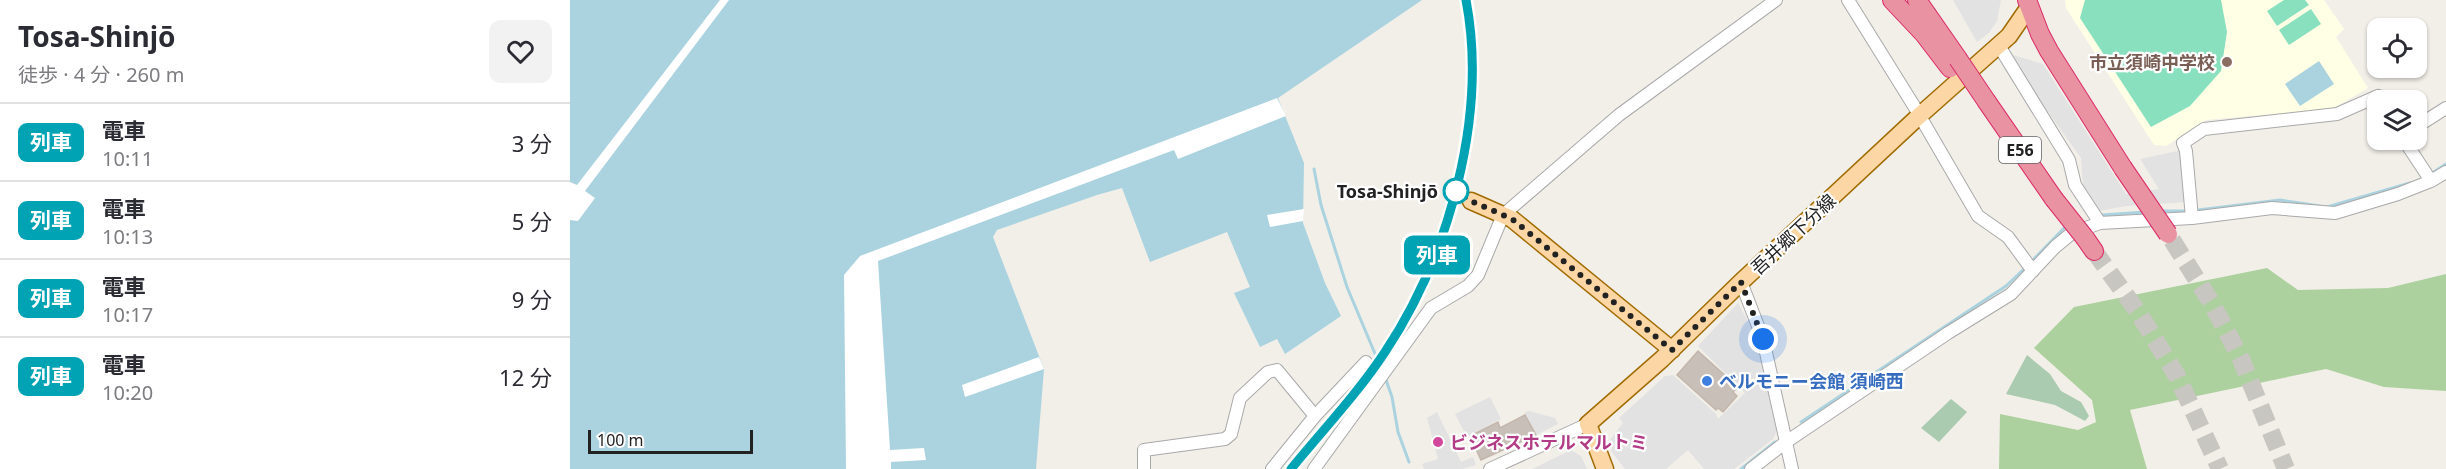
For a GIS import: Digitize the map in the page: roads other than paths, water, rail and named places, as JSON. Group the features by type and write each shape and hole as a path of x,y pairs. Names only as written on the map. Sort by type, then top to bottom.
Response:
{"highway":[{"path":"1892,0 1954,63"},
{"path":"1917,0 1954,63"},
{"path":"2030,2 2049,51 2170,237"},
{"name":"E56","path":"1954,63 1983,105 2090,245"}],"main road":[{"name":"吾井郷下分線","path":"1588,424 1672,350 1741,282 1919,116 1999,46 2009,36 2030,2"},
{"path":"1471,201 1512,219 1672,350"},
{"path":"1588,424 1605,469"}],"street":[{"path":"1272,469 1315,416 1362,384 1379,383 1431,309 1468,286 1478,275 1503,214 1619,115 1776,0"},
{"path":"1848,0 1978,216 2008,237 2033,271"},
{"path":"1999,46 2069,160 2075,185 2100,223"},
{"path":"2193,218 2186,150 2183,143 2204,129 2337,114 2367,101"},
{"path":"2427,120 2446,108"},
{"path":"2411,150 2431,181"},
{"path":"1751,469 1786,442 1948,333 2011,294 2055,247 2072,233 2100,223 2193,218 2272,208 2335,213 2398,194 2431,181 2446,171"},
{"path":"1741,282 1763,339 1792,469"},
{"path":"1314,469 1362,384 1366,362"},
{"path":"1144,469 1144,450 1225,439 1231,434 1240,398 1268,372 1277,370 1315,416"},
{"path":"1490,469 1588,424"}],"water":[{"path":"570,0 1422,0 1278,98 1304,163 1303,223 1325,283 1341,316 1285,354 1277,339 1260,347 1234,293 1250,287 1227,232 1150,262 1122,188 997,230 993,237 1044,369 1036,469 570,469"},
{"path":"2319,61 2334,84 2300,106 2285,84"}],"waterway":[{"path":"2432,173 2446,164"},
{"path":"1314,169 1321,205 1347,287 1381,368"},
{"path":"2327,207 2410,183"},
{"path":"2198,210 2280,200 2320,206"},
{"path":"2162,211 2187,211"},
{"path":"2102,215 2146,212"},
{"path":"2032,261 2066,226"},
{"path":"1801,422 2006,286 2024,269"},
{"path":"1385,377 1392,397 1398,432 1409,462"},
{"path":"1741,469 1775,442"}],"tunnel":[{"path":"2172,240 2211,302 2241,359 2286,469"},
{"path":"2094,251 2138,312 2177,376 2220,469"},
{"path":"1359,379 1366,388"}],"railway":[{"path":"1291,469 1352,397 1385,352 1408,314 1445,229 1458,183 1467,137 1472,90 1472,44 1466,0"}],"train":[{"name":"列車","path":"1291,469 1372,371 1414,306 1437,255 1456,192 1468,126 1472,85 1466,0"}],"place":[{"name":"市立須崎中学校","path":"2227,62"},
{"name":"Tosa-Shinjō","path":"1456,191"},
{"name":"ベルモニー会館 須崎西","path":"1707,381"},
{"name":"ビジネスホテルマルトミ","path":"1438,442"}]}
